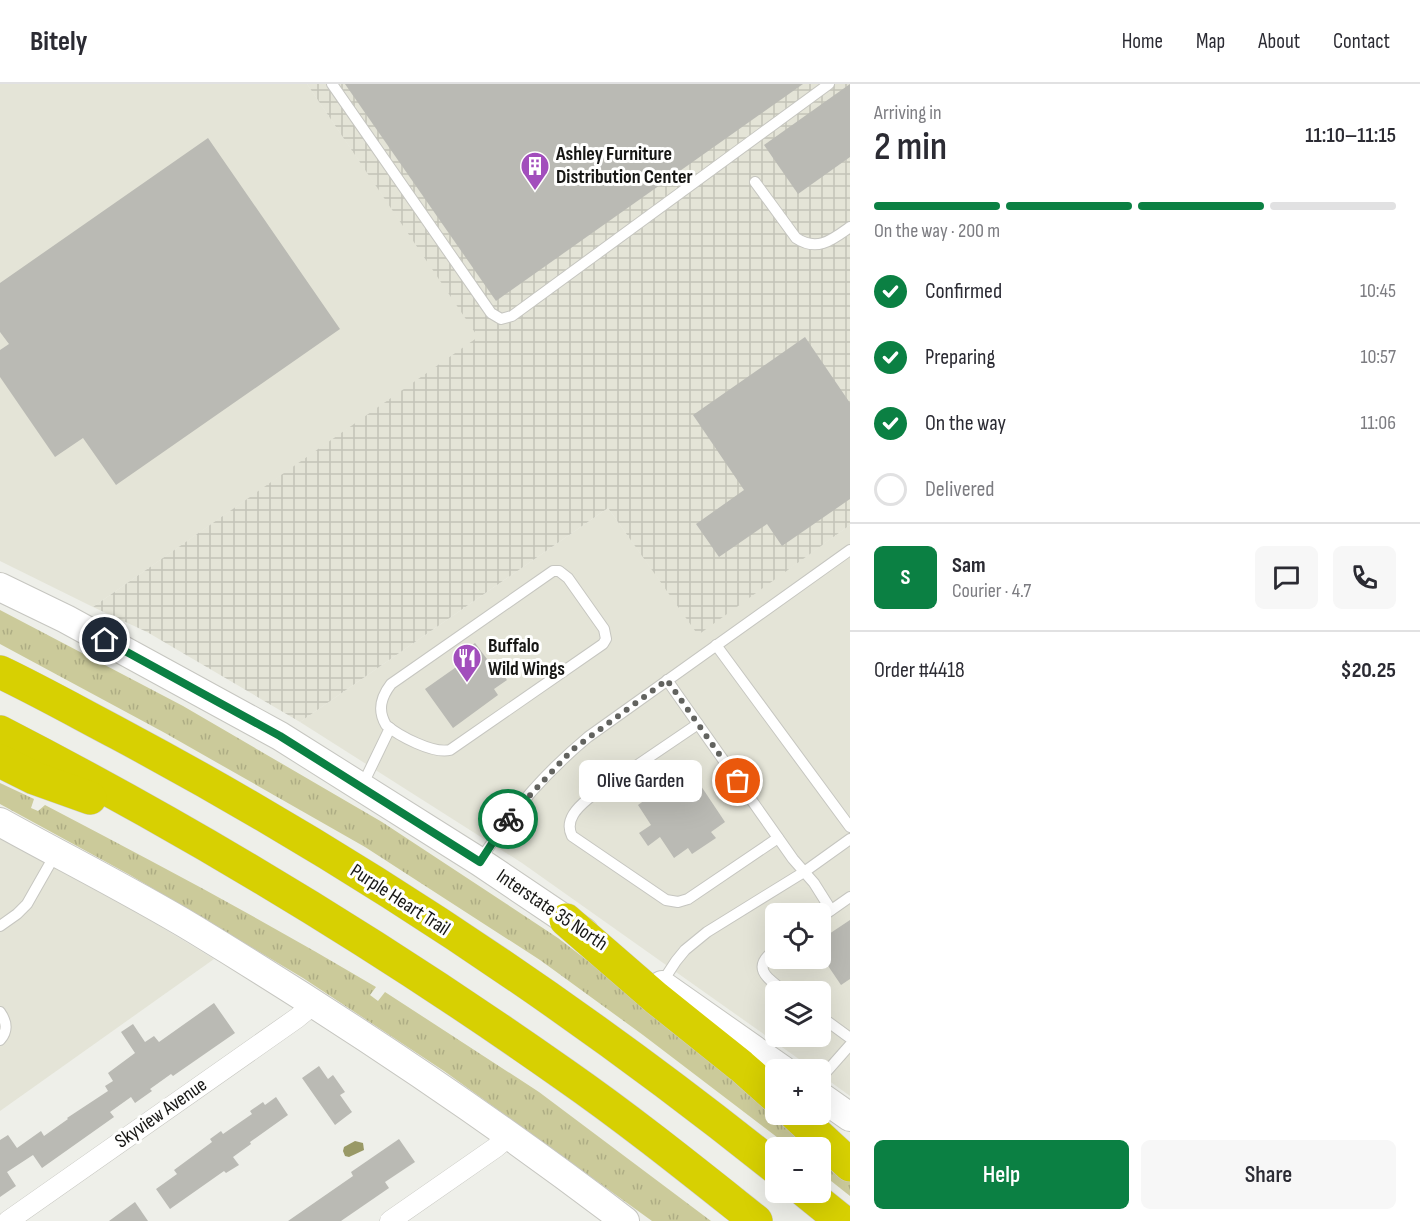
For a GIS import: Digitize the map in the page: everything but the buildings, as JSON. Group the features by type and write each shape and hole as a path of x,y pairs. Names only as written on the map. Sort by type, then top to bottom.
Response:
{"highway":[{"name":"Purple Heart Trail","path":"0,672 214,785 367,878 480,951 619,1048 765,1160"},
{"path":"0,732 190,834 326,916 567,1076 658,1143 756,1221"},
{"path":"0,761 34,778 190,834"},
{"path":"566,920 656,998 765,1087"},
{"path":"807,1125 850,1165"},
{"path":"820,1203 842,1221"}],"main road":[{"name":"Interstate 35 North","path":"0,587 66,619 270,730 480,862 767,1059"},
{"path":"0,822 193,929 314,1004 463,1103 625,1221"},
{"path":"831,1104 850,1117"}],"street":[{"name":"Skyview Avenue","path":"8,1221 314,1004"},
{"path":"390,1221 508,1137"}],"lane":[{"path":"333,84 491,313 501,319 512,316 829,84"},
{"path":"755,182 796,238 803,243 820,245 850,227"},
{"path":"480,862 516,810 572,750 716,645 849,553"},
{"path":"553,571 564,574 604,629 606,639 599,647 450,750 443,752 430,750 390,728 383,720 380,708 383,696 391,684 547,573 553,571"},
{"path":"716,645 850,826"},
{"path":"667,680 778,838 814,882 827,903"},
{"path":"698,724 582,804 569,822 572,836 629,876 672,902 688,898 778,838"},
{"path":"361,786 390,728"},
{"path":"661,984 675,961 696,940 804,872 850,839"},
{"path":"0,926 23,909 56,853"},
{"path":"831,910 850,897"},
{"path":"765,958 763,970 765,976 772,981"},
{"path":"0,1012 6,1022 6,1028 0,1040"},
{"path":"831,1024 850,1038"},
{"path":"831,1067 850,1045"}],"shaded area":[{"path":"0,84 307,84 479,337 93,607 0,561"},
{"path":"307,84 850,84 850,525 698,635 608,508 300,722 147,632 93,607 478,337"},
{"path":"608,508 698,634 850,525 850,1096 831,1082 831,1059 799,1059 782,1047 831,1047 831,981 765,981 765,1035 522,863 300,722"},
{"path":"0,837 120,902 214,959 0,1111"},
{"path":"355,1141 363,1143 364,1150 349,1157 345,1156 344,1147"}],"green space":[{"path":"0,610 183,706 382,822 558,938 662,1018 765,1104 765,1125 790,1125 800,1133 797,1137 777,1137 540,960 365,847 165,733 0,644"},
{"path":"0,783 34,799 31,808 38,811 45,805 211,893 335,963 376,987 370,995 378,1001 385,992 539,1092 711,1221 652,1221 444,1071 303,978 130,875 0,804"},
{"path":"831,1159 850,1177 850,1196 831,1181"}],"way so far":[{"path":"508,819 559,763 588,736 667,680 738,781"}],"place":[{"name":"Ashley Furniture Distribution Center","path":"535,192"},
{"name":"Buffalo Wild Wings","path":"467,684"},
{"name":"Olive Garden","path":"738,781"}],"route":[{"path":"105,640 280,736 480,862 508,819"}]}
